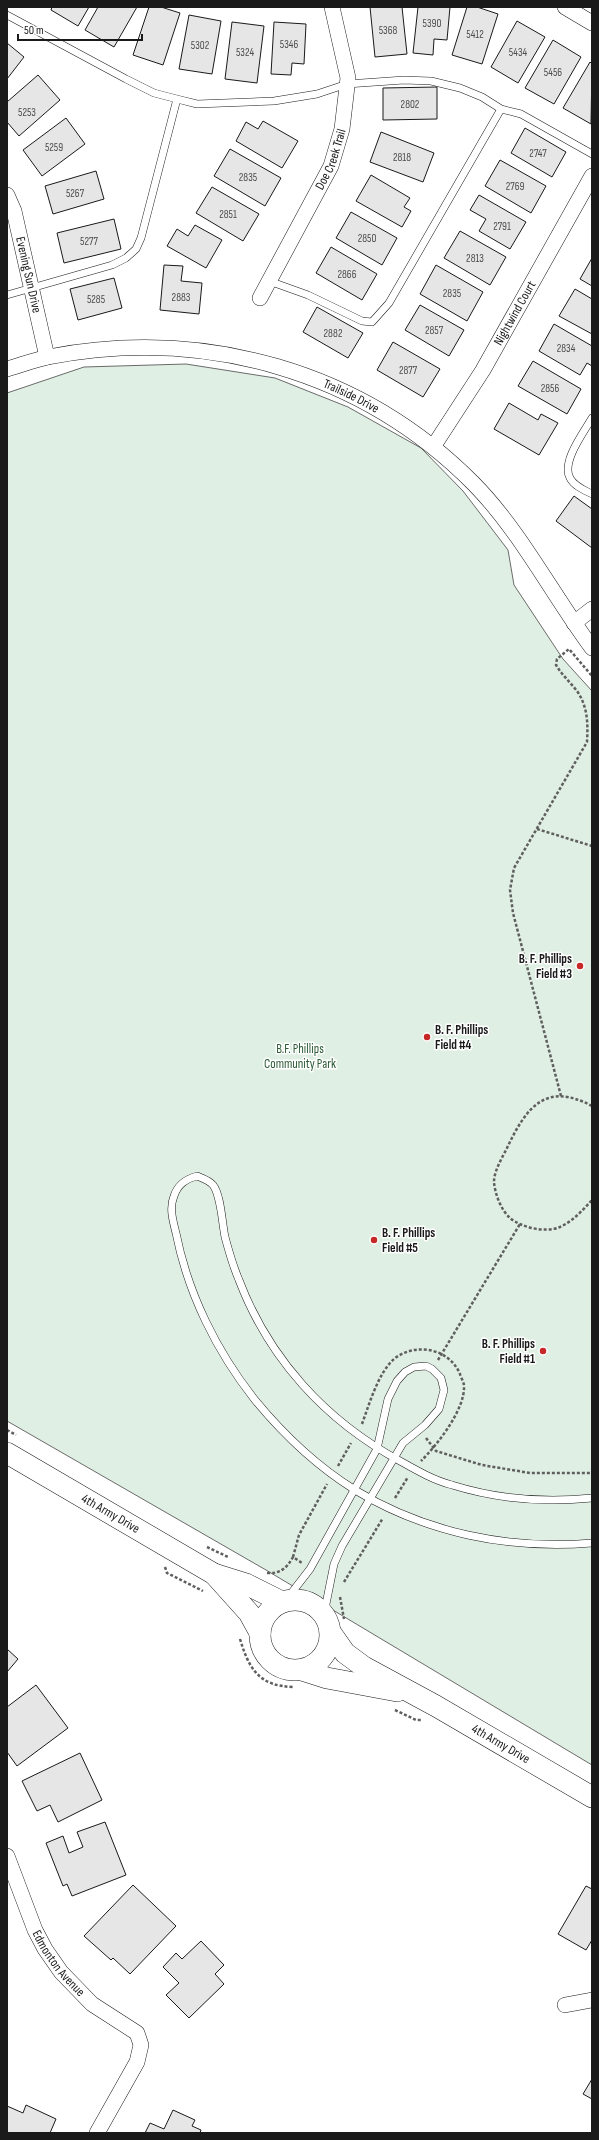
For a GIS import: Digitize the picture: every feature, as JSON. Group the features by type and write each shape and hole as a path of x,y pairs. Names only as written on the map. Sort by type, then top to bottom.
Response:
{"street":[{"name":"Doe Creek Trail","path":"260,298 331,166 342,129 348,78 332,7"},
{"path":"565,7 592,23"},
{"name":"Nightwind Court","path":"433,447 483,370 592,176"},
{"name":"Evening Sun Drive","path":"7,195 14,211 46,357"},
{"name":"Trailside Drive","path":"7,369 46,357 89,351 132,348 210,352 244,357 276,366 348,393 376,407 417,434 474,484 492,504 528,552 592,648"},
{"path":"574,623 592,609"},
{"name":"4th Army Drive","path":"7,1453 95,1504 209,1583 241,1603 250,1635 261,1644 265,1653 272,1662 291,1670 300,1678 327,1678 409,1692"},
{"name":"4th Army Drive","path":"209,1583 246,1584 284,1601 297,1599 308,1601 317,1606 345,1653 356,1661 592,1797"},
{"path":"250,1635 270,1609 284,1601"},
{"path":"300,1678 326,1652 327,1624"},
{"name":"Edmonton Avenue","path":"7,1856 31,1920 52,1959 72,1985 92,2004 137,2033 141,2045 137,2062 97,2133"},
{"path":"565,2005 592,2000"}],"lane":[{"path":"7,15 126,79 154,93 177,100 197,104 274,101 317,94 347,84 404,80 431,81 460,88 482,97 501,109 521,114 592,154"},
{"path":"7,295 112,265 126,258 136,249 146,221 177,100"},
{"path":"269,281 308,295 362,321 372,322 388,303 501,109"},
{"path":"592,418 569,458 567,470 570,478 577,486 592,494"},
{"path":"592,1498 541,1500 484,1493 439,1481 377,1449 344,1426 322,1406 283,1360 266,1335 239,1281 225,1238 217,1192 213,1185 197,1176 188,1179 181,1184 174,1195 171,1212 177,1240 195,1296 220,1348 255,1400 276,1423 322,1465 355,1490 394,1510 423,1522 482,1538 542,1545 592,1543"},
{"path":"284,1601 310,1569 377,1449 388,1399 400,1375 414,1367 426,1366 432,1369 440,1378 444,1390 444,1396 439,1409 419,1430 406,1440 342,1546 334,1564 327,1624"}],"path":[{"path":"560,1096 529,979 513,913 510,890 514,868 587,742 588,725 585,708 577,692 556,664 557,660 569,648 592,676"},
{"path":"537,829 592,846"},
{"path":"592,1106 576,1098 560,1096 535,1104 523,1117 498,1165 494,1182 501,1206 510,1218 520,1224 542,1230 558,1228 568,1223 592,1200"},
{"path":"432,1369 520,1224"},
{"path":"419,1430 436,1451 482,1465 543,1474 592,1472"},
{"path":"167,1573 209,1583"},
{"path":"250,1635 248,1662 265,1681 276,1685 300,1678"},
{"path":"389,1707 416,1720"}],"green space":[{"name":"B.F. Phillips Community Park","path":"186,364 275,378 348,407 421,448 463,491 508,550 514,585 563,659 592,691 592,1765 266,1570 7,1421 7,393 84,367"}],"building":[{"path":"52,7 89,7 78,26 51,10"},
{"path":"98,7 137,7 114,47 85,30"},
{"path":"149,7 161,7 180,13 163,65 133,55"},
{"path":"370,7 402,7 407,54 375,57"},
{"path":"418,7 450,7 447,40 434,39 433,55 413,53"},
{"path":"467,7 477,7 498,14 482,64 452,55"},
{"path":"189,15 221,21 212,74 179,69"},
{"path":"517,21 545,37 518,83 491,67"},
{"path":"232,22 264,26 257,83 225,79"},
{"path":"274,22 306,24 304,64 292,63 291,75 271,74"},
{"path":"553,40 581,57 554,104 525,88"},
{"path":"7,43 24,57 7,79"},
{"path":"590,62 592,64 591,124 563,108"},
{"path":"38,75 60,100 19,136 7,122 7,102"},
{"path":"437,87 437,119 383,120 383,88"},
{"path":"66,118 85,144 42,176 23,150"},
{"path":"263,121 298,141 282,168 236,141 246,122 258,129"},
{"path":"525,128 566,152 552,177 511,153"},
{"path":"381,132 434,153 423,182 370,162"},
{"path":"230,149 281,178 265,206 214,176"},
{"path":"500,160 546,186 531,213 485,186"},
{"path":"96,171 104,199 53,214 45,186"},
{"path":"371,175 410,198 404,207 411,211 402,227 356,201"},
{"path":"212,187 259,214 243,241 196,213"},
{"path":"479,195 526,222 510,249 479,231 486,219 470,210"},
{"path":"351,212 397,238 382,265 336,238"},
{"path":"114,219 121,249 64,263 57,233"},
{"path":"195,225 222,240 206,268 167,246 177,229 188,236"},
{"path":"460,231 506,257 490,285 444,258"},
{"path":"331,247 377,274 362,300 316,273"},
{"path":"592,258 592,286 580,279"},
{"path":"164,265 183,266 181,281 202,283 199,314 160,310"},
{"path":"436,265 483,292 467,321 420,294"},
{"path":"114,278 122,308 78,320 70,289"},
{"path":"575,289 592,299 592,334 559,316"},
{"path":"420,305 464,330 449,356 405,330"},
{"path":"317,307 363,333 348,358 303,332"},
{"path":"554,324 592,346 592,366 587,363 580,375 539,351"},
{"path":"393,342 440,369 423,397 377,370"},
{"path":"533,361 581,389 567,414 518,386"},
{"path":"509,403 538,420 541,414 558,423 539,455 494,429"},
{"path":"574,496 592,509 592,548 556,521"},
{"path":"7,1649 18,1659 7,1672"},
{"path":"36,1685 68,1728 17,1766 7,1752 7,1707"},
{"path":"80,1753 102,1800 58,1822 50,1805 37,1811 22,1781"},
{"path":"105,1822 126,1875 72,1896 67,1884 63,1886 46,1843 63,1836 69,1853 83,1847 77,1832"},
{"path":"133,1885 176,1926 130,1974 113,1958 111,1960 84,1936"},
{"path":"586,1886 592,1889 592,1940 586,1950 558,1934"},
{"path":"201,1941 224,1965 215,1974 224,1984 189,2018 166,1995 179,1983 163,1967 176,1953 182,1959"},
{"path":"592,2079 592,2099 583,2094"},
{"path":"26,2105 56,2119 50,2133 7,2133 7,2106 23,2113"},
{"path":"173,2110 195,2120 192,2126 201,2130 200,2133 145,2133 150,2123 164,2129"}],"place":[{"name":"B. F. Phillips Field #3","path":"580,966"},
{"name":"B. F. Phillips Field #4","path":"427,1037"},
{"name":"B. F. Phillips Field #5","path":"374,1240"},
{"name":"B. F. Phillips Field #1","path":"543,1351"}]}
